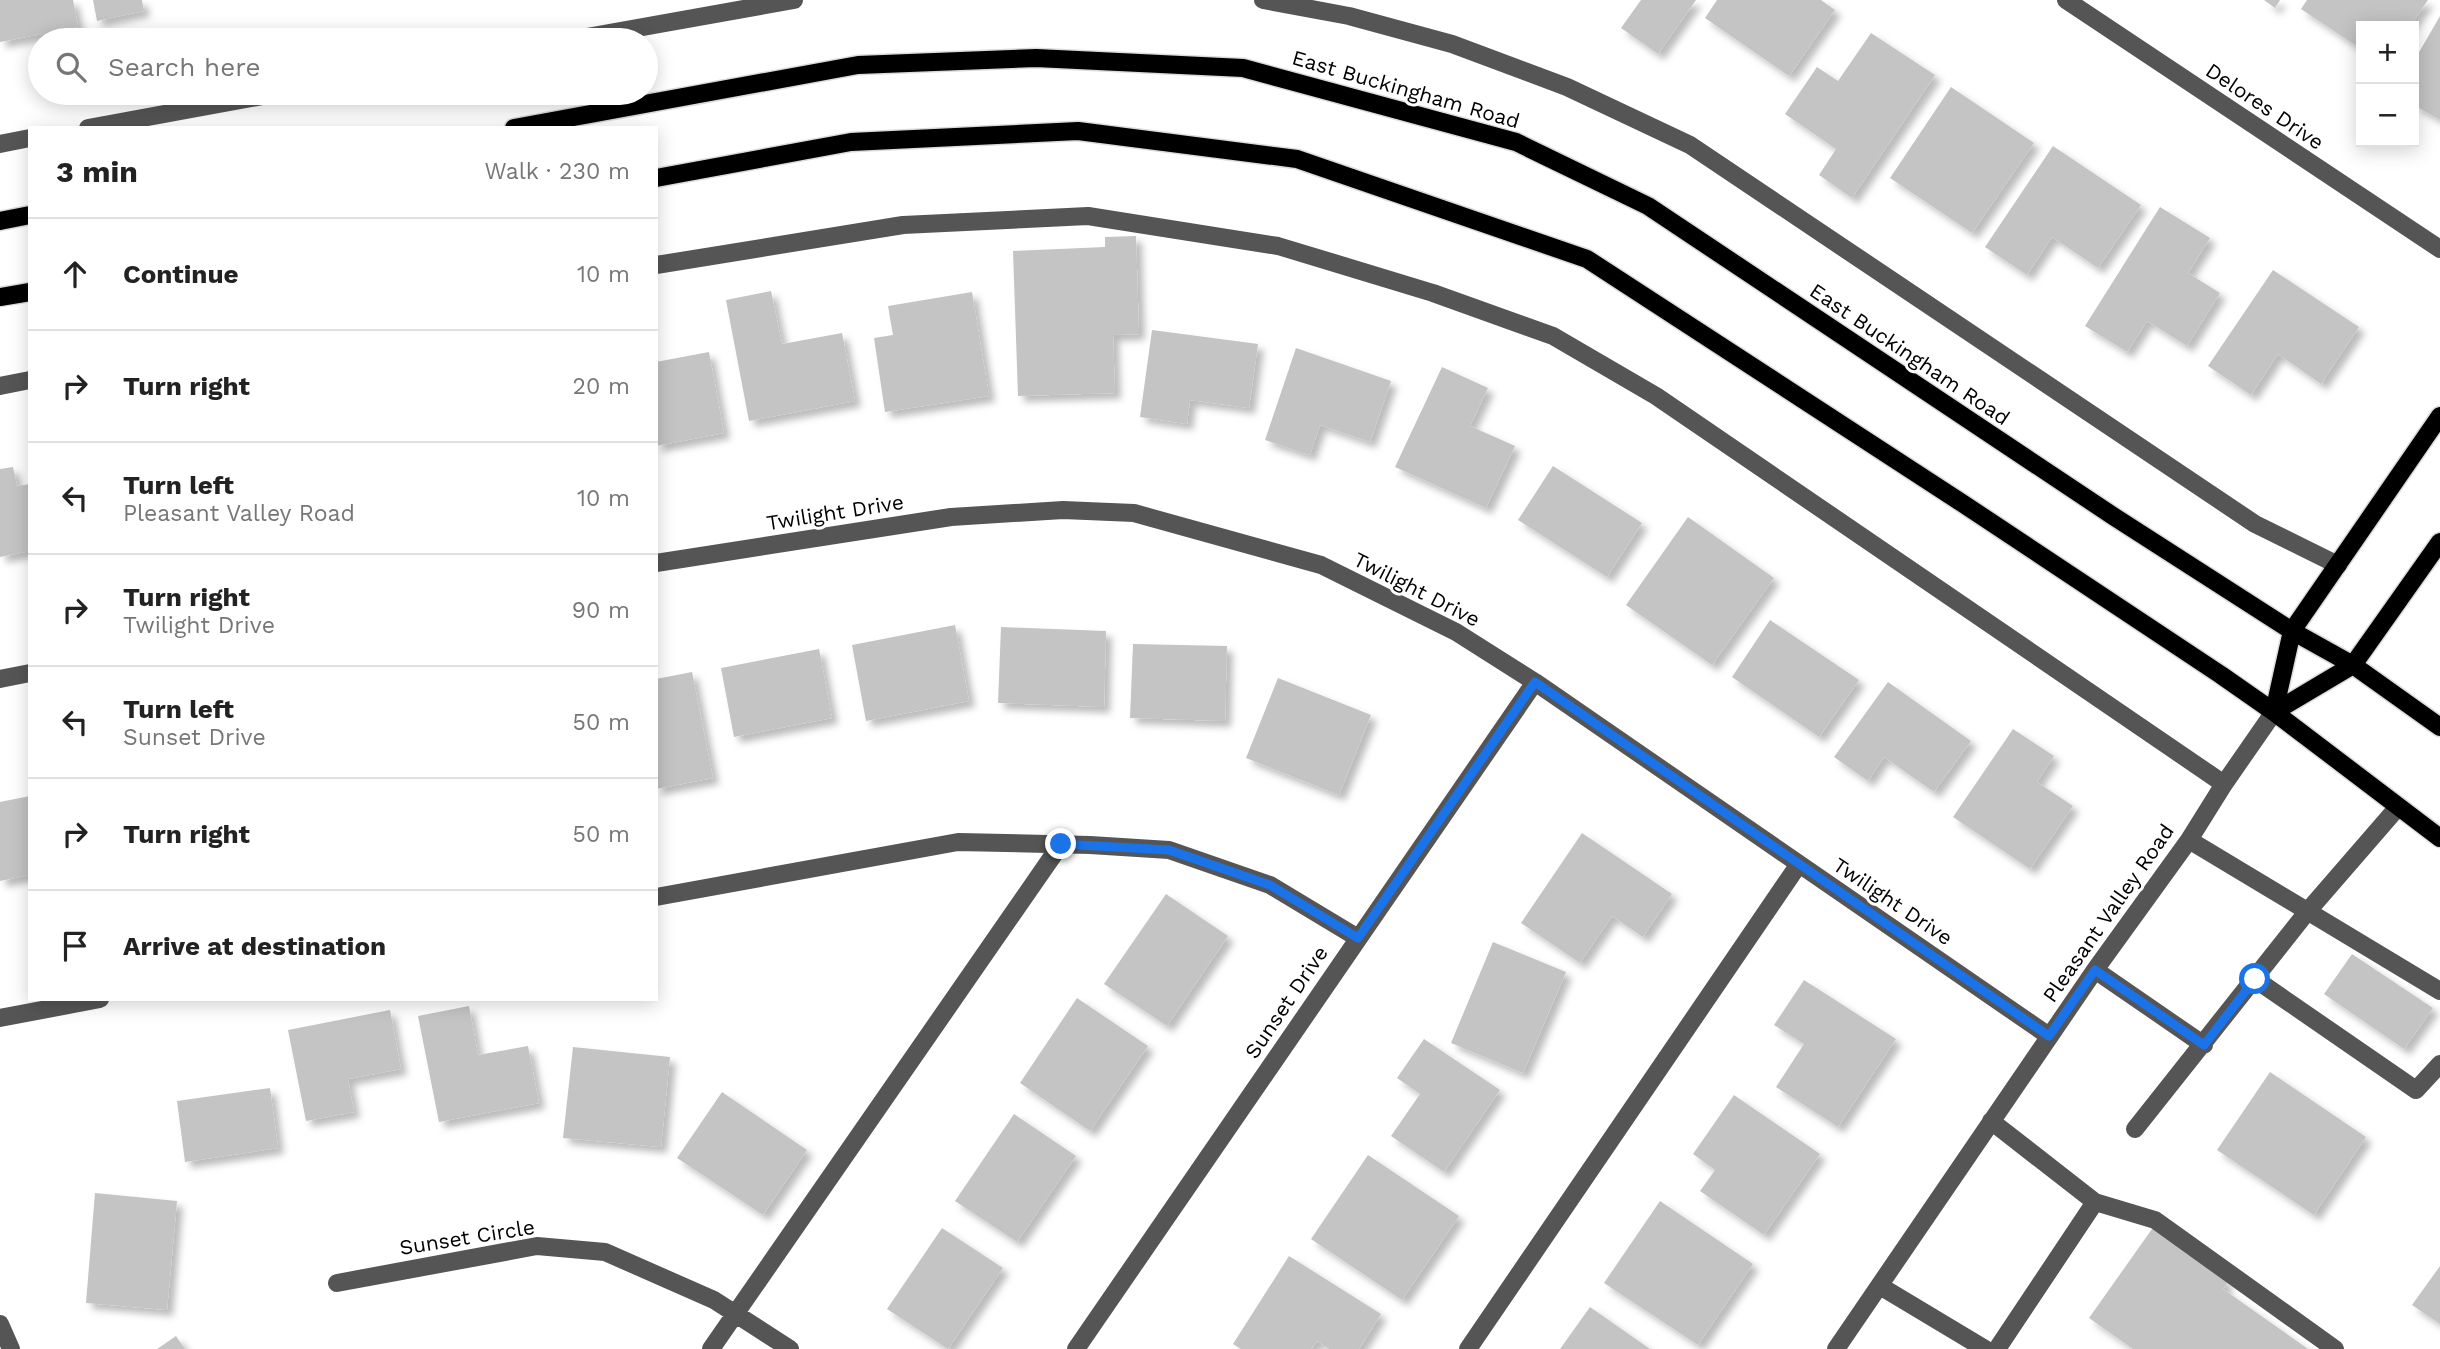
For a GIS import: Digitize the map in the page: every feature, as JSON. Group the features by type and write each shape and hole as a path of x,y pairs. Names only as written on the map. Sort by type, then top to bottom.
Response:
{"main road":[{"name":"East Buckingham Road","path":"658,102 858,65 1036,58 1243,68 1516,142 1648,206 2102,508 2292,631 2353,665 2440,727"},
{"name":"East Buckingham Road","path":"525,126 640,105"},
{"path":"658,178 851,142 1078,131 1297,159 1587,259 1962,503 2274,712 2440,838"},
{"path":"0,221 28,215"},
{"path":"0,297 28,292"},
{"name":"Pleasant Valley Road","path":"2274,712 2292,631 2440,416"},
{"name":"Pleasant Valley Road","path":"2274,712 2353,665 2440,542"}],"street":[{"path":"637,28 794,0"},
{"path":"1264,0 1349,16 1452,44 1567,87 1690,145 2255,524 2338,565"},
{"name":"Delores Drive","path":"2066,0 2440,249"},
{"path":"99,126 214,105"},
{"path":"0,144 28,138"},
{"path":"658,265 903,225 1088,216 1278,246 1433,293 1553,336 1656,396 2224,783"},
{"path":"0,386 28,380"},
{"name":"Twilight Drive","path":"658,564 951,517 1063,510 1134,513 1321,565 1457,632 1535,682 2049,1036"},
{"path":"0,679 28,673"},
{"name":"Sunset Drive","path":"1076,1349 1535,682"},
{"name":"Pleasant Valley Road","path":"1836,1349 2049,1036 2189,840 2224,783 2274,712"},
{"path":"2135,1129 2307,912 2398,807"},
{"path":"2189,840 2440,990"},
{"path":"658,897 958,842 1169,850 1270,885 1358,938"},
{"path":"711,1349 1061,844"},
{"path":"1468,1349 1799,864"},
{"path":"2095,970 2204,1045"},
{"path":"2255,979 2416,1090 2440,1064"},
{"path":"0,1018 89,1001"},
{"path":"1991,1121 2095,1202 2155,1220 2334,1349"},
{"path":"1997,1349 2095,1202"},
{"name":"Sunset Circle","path":"337,1283 537,1246 605,1252 714,1300 790,1349"},
{"path":"1880,1286 1985,1349"},
{"path":"0,1324 11,1349"}],"building":[{"path":"0,0 73,0 78,27 28,28 28,37 0,42"},
{"path":"93,0 142,0 144,11 97,21"},
{"path":"1641,0 1696,0 1658,54 1621,28"},
{"path":"1717,0 1821,0 1835,10 1789,76 1705,18"},
{"path":"2264,0 2280,0 2275,8"},
{"path":"2307,0 2428,0 2413,21 2356,21 2356,46 2301,9"},
{"path":"2440,16 2440,120 2419,108 2419,52"},
{"path":"1871,33 1935,75 1852,198 1819,175 1836,149 1785,114 1817,67 1838,81"},
{"path":"1951,87 2034,143 1972,233 1890,178"},
{"path":"2053,146 2141,205 2098,268 2052,237 2027,275 1985,247"},
{"path":"2160,207 2210,238 2188,273 2220,293 2187,346 2147,321 2127,352 2085,326"},
{"path":"1136,236 1139,334 1113,335 1115,393 1018,396 1013,251 1105,247 1105,237"},
{"path":"2273,270 2359,327 2321,384 2278,354 2251,395 2208,366"},
{"path":"771,291 782,344 842,333 855,401 749,421 726,300"},
{"path":"972,292 989,396 885,412 874,338 893,335 888,306"},
{"path":"1152,330 1258,344 1249,408 1190,400 1187,424 1140,417"},
{"path":"1296,348 1391,381 1370,442 1320,425 1310,455 1265,440"},
{"path":"709,352 724,433 658,446 658,362"},
{"path":"1442,367 1488,388 1470,426 1515,446 1486,508 1395,467"},
{"path":"1553,466 1642,523 1607,577 1518,520"},
{"path":"13,467 17,486 28,484 28,551 0,557 0,469"},
{"path":"1688,517 1774,578 1712,665 1626,605"},
{"path":"1770,620 1859,680 1819,737 1732,677"},
{"path":"955,625 969,701 866,721 852,645"},
{"path":"1001,627 1106,631 1104,707 998,703"},
{"path":"1133,644 1227,646 1225,721 1130,718"},
{"path":"819,649 832,718 734,737 721,668"},
{"path":"692,672 713,778 658,789 658,679"},
{"path":"1278,678 1371,715 1339,795 1246,758"},
{"path":"1888,682 1971,741 1934,792 1884,757 1868,781 1834,757"},
{"path":"2013,729 2054,756 2037,782 2073,806 2030,869 1953,817"},
{"path":"28,796 28,875 0,881 0,802"},
{"path":"1582,833 1672,894 1643,937 1612,916 1580,963 1521,923"},
{"path":"1166,894 1228,936 1167,1026 1104,984"},
{"path":"1493,942 1566,972 1523,1073 1451,1043"},
{"path":"2352,954 2433,1008 2404,1049 2324,994"},
{"path":"1804,980 1896,1039 1838,1127 1776,1087 1804,1044 1774,1025"},
{"path":"1077,998 1148,1046 1090,1131 1020,1083"},
{"path":"469,1006 478,1055 528,1046 539,1103 439,1122 418,1016"},
{"path":"390,1010 401,1069 348,1079 354,1112 306,1121 288,1030"},
{"path":"1424,1039 1500,1090 1444,1172 1391,1136 1420,1094 1397,1078"},
{"path":"573,1047 670,1057 661,1147 563,1138"},
{"path":"2270,1072 2366,1137 2314,1215 2217,1150"},
{"path":"270,1088 278,1148 185,1162 177,1101"},
{"path":"722,1092 807,1150 763,1215 677,1158"},
{"path":"1734,1095 1820,1154 1764,1235 1700,1191 1715,1170 1693,1154"},
{"path":"1014,1114 1076,1156 1017,1242 955,1201"},
{"path":"1368,1155 1459,1216 1402,1300 1311,1239"},
{"path":"95,1193 177,1201 167,1310 86,1303"},
{"path":"1660,1201 1753,1264 1698,1345 1604,1283"},
{"path":"942,1228 1003,1268 948,1349 887,1309"},
{"path":"2152,1229 2228,1282 2223,1289 2308,1349 2133,1349 2089,1318"},
{"path":"1289,1256 1381,1314 1359,1349 1329,1349 1317,1341 1311,1349 1241,1349 1233,1344"},
{"path":"2440,1266 2440,1324 2412,1305"},
{"path":"1590,1307 1650,1349 1560,1349"},
{"path":"176,1336 185,1349 157,1349"}],"route":[{"path":"1061,844 1169,850 1270,885 1358,938 1535,682 2049,1036 2095,970 2204,1045 2255,979"}]}
